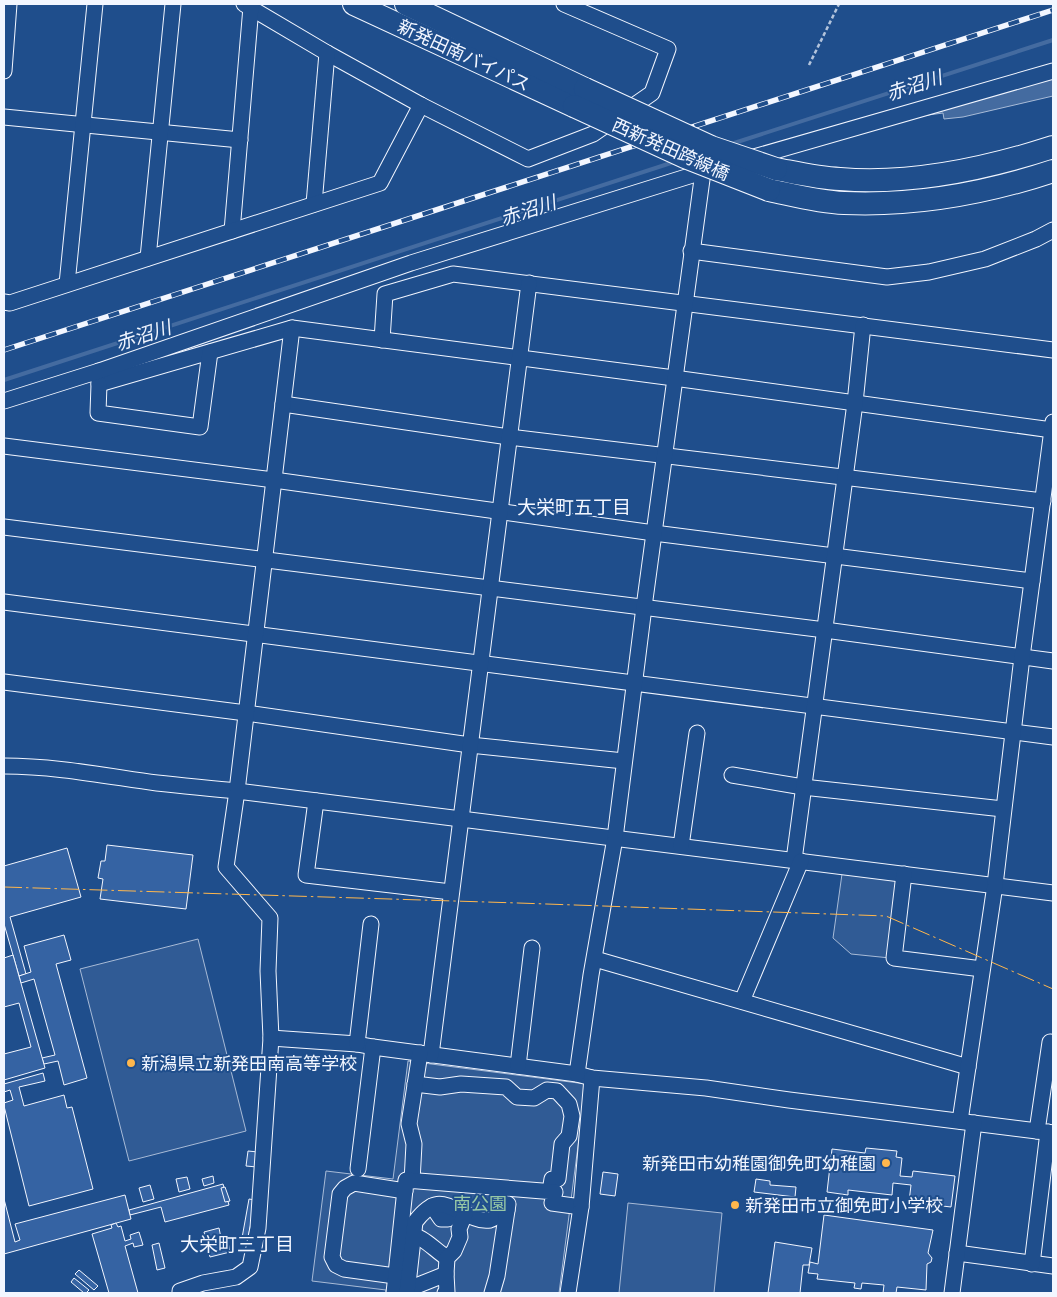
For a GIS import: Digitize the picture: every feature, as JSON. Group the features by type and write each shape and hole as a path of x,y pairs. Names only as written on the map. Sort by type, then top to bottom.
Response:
{"highway":[{"name":"新発田南バイパス","path":"354,4 579,98"},
{"name":"新発田南バイパス","path":"406,4 579,98"},
{"name":"西新発田跨線橋","path":"579,98 776,169 840,179 891,180 926,177 972,169 1053,147"},
{"name":"西新発田跨線橋","path":"579,98 685,157 769,190 811,199 843,203 930,199 978,191 1053,171"}],"street":[{"path":"4,71 9,4"},
{"path":"67,284 95,4"},
{"path":"148,258 173,4"},
{"path":"232,231 240,140 247,6 421,105 528,159 593,134 652,93 668,49 564,4"},
{"path":"314,204 327,53"},
{"path":"99,377 411,263 703,172 1053,71"},
{"path":"4,302 10,303 380,183 421,105"},
{"path":"4,117 240,140"},
{"path":"577,1074 615,838 674,378 703,172"},
{"path":"691,251 887,277 929,272 985,259 1036,239 1053,230"},
{"path":"382,340 386,294 453,274 1053,350"},
{"path":"394,1293 403,1285 408,1186 414,1144 409,1124 416,1084 425,1054 451,892 528,283"},
{"path":"742,1001 797,861 803,787 855,403 863,326"},
{"path":"4,401 210,352 292,328 855,403 1053,426 1012,731 995,885 968,1067 967,1122 952,1293"},
{"path":"180,1293 180,1291 203,1283 236,1277 250,1267 258,1228 271,1038 268,971 270,918 226,867 237,791 292,328"},
{"path":"99,377 98,413 200,427 210,352"},
{"path":"283,404 509,437 1043,501"},
{"path":"4,446 274,480 654,533 1032,581"},
{"path":"4,527 644,607 1053,661"},
{"path":"4,602 1053,737"},
{"path":"4,682 246,713 470,745 624,761"},
{"path":"681,846 697,733"},
{"path":"4,766 30,766 124,777 156,783 237,791 1053,892"},
{"path":"732,775 803,787 1004,809"},
{"path":"316,801 306,875 451,892"},
{"path":"904,874 894,958 982,969"},
{"path":"357,1044 372,924"},
{"path":"518,1066 532,948"},
{"path":"595,959 968,1067"},
{"path":"271,1038 357,1044 577,1074 592,1078 706,1088 1046,1132"},
{"path":"1032,1264 1046,1132 1050,1042"},
{"path":"358,1169 373,1047"},
{"path":"568,1293 581,1207 592,1078"},
{"path":"416,1084 440,1087 461,1084 506,1087 517,1097 534,1098 547,1090 557,1091 569,1104 572,1116 569,1136 562,1144 558,1179 552,1179 550,1191"},
{"path":"446,1274 416,1286 403,1285 344,1269 336,1265 332,1257 340,1194 345,1188 354,1183 510,1188 555,1192 552,1203 581,1207"},
{"path":"492,1293 497,1276 510,1188"},
{"path":"406,1233 422,1213 432,1206 441,1219 448,1219 461,1212 482,1220 491,1220 507,1210"},
{"path":"449,1293 446,1274 447,1258 454,1251 460,1237 461,1212"},
{"path":"406,1233 426,1240 447,1258"},
{"path":"957,1253 1053,1266"}],"path":[{"path":"809,65 839,4"}],"shaded area":[{"path":"1053,71 1053,96 963,117 944,119 943,113 921,116"},
{"path":"842,874 899,880 890,958 851,954 833,938"},
{"path":"198,939 246,1131 129,1161 80,969"},
{"name":"南公園","path":"408,1061 586,1084 559,1293 386,1293 386,1290 312,1281 326,1171 393,1179"},
{"path":"628,1203 722,1213 714,1293 619,1293"}],"building":[{"path":"107,845 193,855 186,909 100,899 103,879 98,878 101,861 105,861"},
{"path":"67,848 81,897 10,917 26,974 19,976 4,924 4,866"},
{"path":"64,935 71,960 56,964 87,1078 64,1085 58,1061 44,1064 42,1058 55,1055 34,979 21,983 19,976 31,972 24,946"},
{"path":"13,955 45,1068 4,1080 4,1054 31,1047 19,1003 4,1007 4,958"},
{"path":"43,1073 45,1081 19,1087 24,1106 64,1095 67,1108 72,1107 93,1189 29,1206 4,1106 4,1103 13,1100 10,1090 4,1092 4,1084"},
{"path":"866,1148 897,1151 896,1157 902,1158 900,1176 912,1177 913,1171 955,1176 951,1207 909,1202 911,1185 893,1183 892,1195 848,1190 848,1195 827,1192 832,1149 865,1153"},
{"path":"248,1151 258,1152 257,1167 246,1166"},
{"path":"603,1172 618,1174 615,1196 600,1194"},
{"path":"213,1176 214,1183 204,1186 202,1179"},
{"path":"187,1177 190,1189 179,1192 176,1179"},
{"path":"756,1179 770,1181 770,1185 796,1187 795,1197 754,1192"},
{"path":"223,1184 229,1205 165,1222 161,1207 130,1215 129,1210"},
{"path":"150,1185 154,1199 143,1202 139,1188"},
{"path":"225,1187 230,1201 225,1202 221,1188"},
{"path":"125,1195 131,1219 4,1254 4,1199 15,1242 20,1240 15,1224"},
{"path":"249,1199 255,1200 248,1239 242,1238"},
{"path":"824,1215 933,1230 928,1253 932,1258 931,1262 927,1264 926,1290 897,1287 896,1293 883,1293 884,1285 862,1283 861,1289 854,1288 855,1283 817,1279 818,1274 808,1273 810,1262 818,1264"},
{"path":"116,1223 118,1227 121,1226 125,1241 131,1239 130,1235 139,1232 143,1245 134,1247 133,1243 125,1246 138,1293 109,1293 92,1234 112,1228 111,1225"},
{"path":"219,1228 222,1243 228,1242 230,1252 210,1257 204,1232"},
{"path":"775,1242 812,1248 809,1265 803,1265 800,1293 768,1293"},
{"path":"159,1243 165,1268 157,1270 152,1245"},
{"path":"79,1270 98,1286 94,1290 75,1274"},
{"path":"74,1278 89,1290 86,1293 71,1282"}],"waterway":[{"name":"赤沼川","path":"731,144 1053,40"},
{"name":"赤沼川","path":"4,380 674,162"}],"railway":[{"path":"4,350 1053,10"}],"power":[{"path":"4,887 886,916 1053,989"}],"place":[{"name":"新潟県立新発田南高等学校","path":"131,1063"},
{"name":"新発田市幼稚園御免町幼稚園","path":"886,1163"},
{"name":"新発田市立御免町小学校","path":"735,1205"}],"district":[{"name":"大栄町五丁目","path":"574,507"},
{"name":"大栄町三丁目","path":"237,1244"}]}
